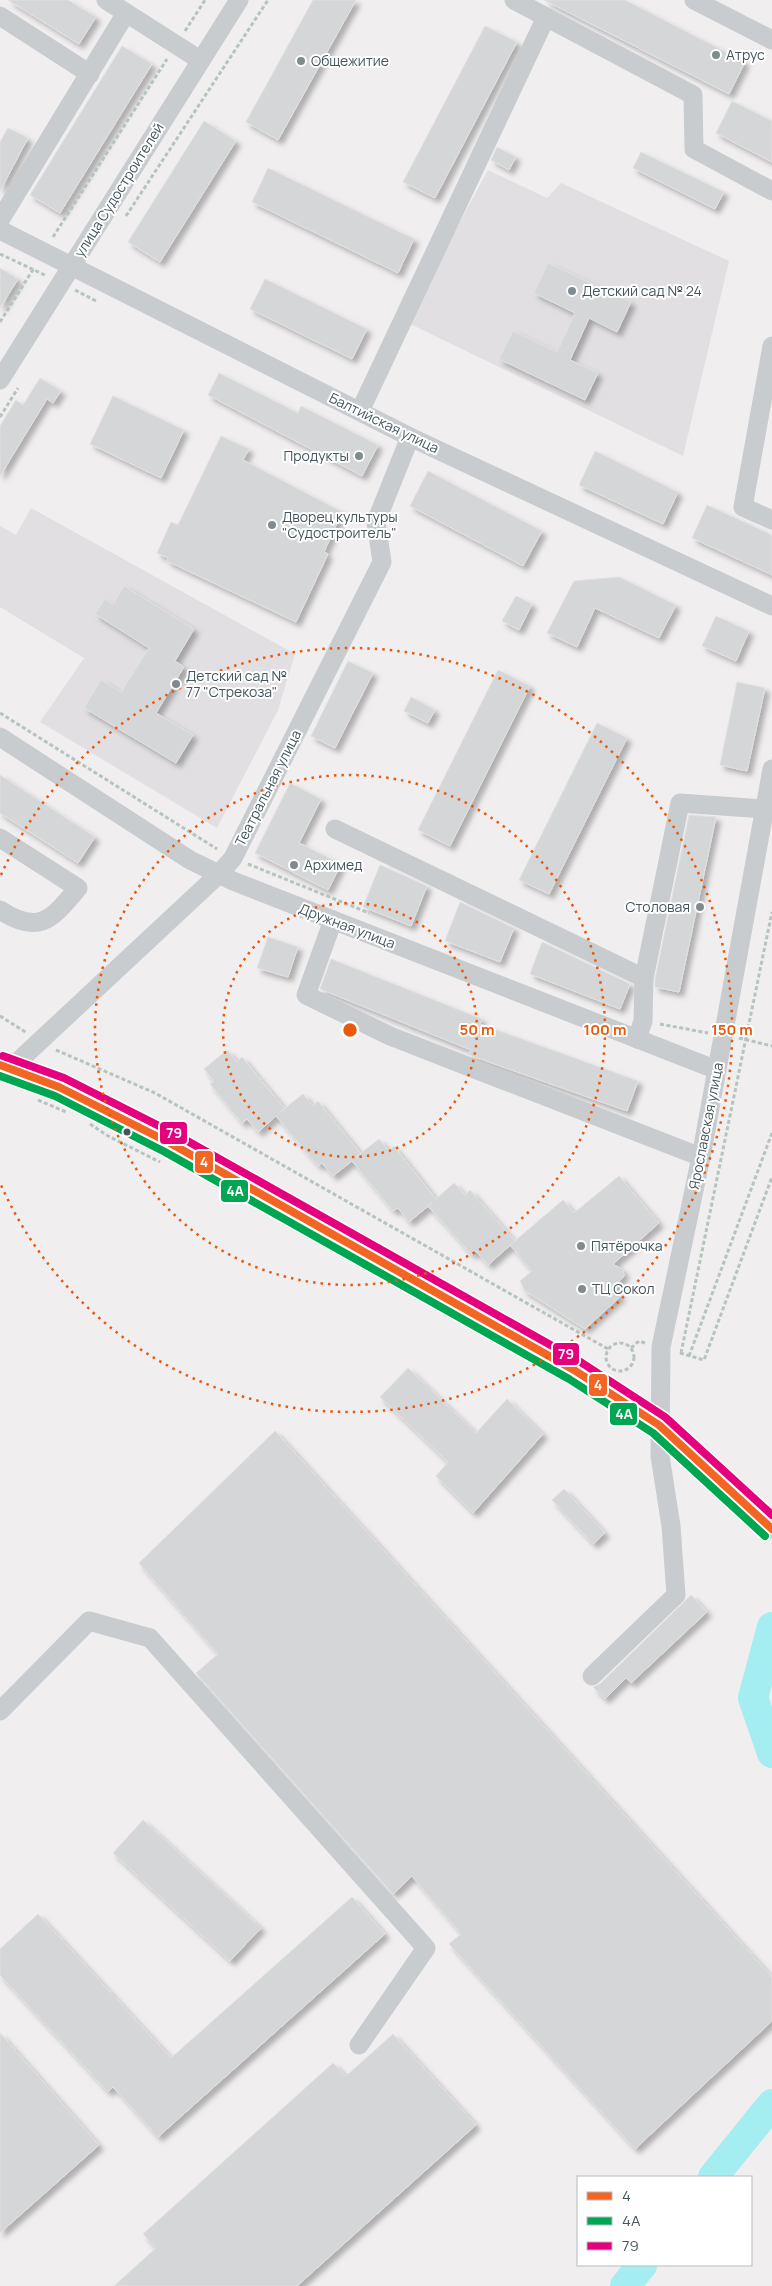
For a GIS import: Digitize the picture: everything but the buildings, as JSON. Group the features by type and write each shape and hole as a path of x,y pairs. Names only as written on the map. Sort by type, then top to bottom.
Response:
{"street":[{"path":"106,0 200,60"},
{"name":"улица Судостроителей","path":"0,380 80,269 200,60 238,0"},
{"path":"514,0 694,95 694,149 772,191"},
{"path":"694,0 772,40"},
{"path":"0,220 126,13"},
{"path":"0,16 90,74"},
{"path":"360,411 546,17"},
{"name":"Балтийская улица","path":"0,230 410,437 772,606"},
{"path":"772,346 743,507 772,520"},
{"name":"Театральная улица","path":"6,1067 41,1042 219,874 233,858 382,562 376,522 410,437"},
{"name":"Дружная улица","path":"0,737 190,860 219,874 717,1070"},
{"name":"Ярославская улица","path":"592,1676 676,1595 671,1526 660,1456 661,1347 702,1157 772,768"},
{"path":"637,1040 643,1021 644,978 680,803 764,809"},
{"path":"335,829 644,978"},
{"path":"0,838 78,888 60,910 42,922 29,924 14,920 0,910"},
{"path":"333,920 306,995 390,1036 702,1157"},
{"path":"6,1067 93,1104 177,1147 574,1370 659,1425 768,1525"},
{"path":"0,1711 89,1621 150,1638 426,1948 359,2046"}],"path":[{"path":"0,322 205,0"},
{"path":"121,224 268,0"},
{"path":"72,300 80,269"},
{"path":"0,418 21,384"},
{"path":"0,713 233,858 378,917"},
{"path":"682,1353 772,912"},
{"path":"0,1016 60,1052 155,1093 608,1349"},
{"path":"643,1021 746,1039 772,1046"},
{"path":"30,1096 69,1114"},
{"path":"85,1121 108,1136 160,1162"},
{"path":"689,1356 772,1133"},
{"path":"704,1360 772,1177"},
{"path":"616,1344 625,1344 631,1348 635,1355 633,1365 627,1370 619,1372 613,1370 607,1363 606,1355 608,1349 616,1344"}],"shaded area":[{"name":"Детский сад № 24","path":"488,170 547,198 561,183 729,261 683,456 406,322"},
{"name":"Детский сад № 77 \"Стрекоза\"","path":"31,508 295,654 278,710 217,828 40,722 84,658 0,607 0,526 16,535"}],"waterway":[{"path":"772,1627 753,1698 772,1753"},
{"path":"714,2176 772,2104"},
{"path":"625,2286 641,2266"}],"transit line":[{"name":"79","path":"3,1056 64,1078 175,1134 579,1361 665,1417 772,1515"},
{"name":"4","path":"0,1065 59,1087 170,1143 574,1370 659,1425 772,1529"},
{"name":"4А","path":"0,1076 55,1096 165,1152 569,1379 653,1433 765,1536"}],"place":[{"name":"Атрус","path":"716,55"},
{"name":"Общежитие","path":"301,61"},
{"name":"Детский сад № 24","path":"572,291"},
{"name":"Продукты","path":"359,456"},
{"name":"Дворец культуры \"Судостроитель\"","path":"272,525"},
{"name":"Детский сад № 77 \"Стрекоза\"","path":"176,684"},
{"name":"Архимед","path":"294,865"},
{"name":"Столовая","path":"700,907"},
{"name":"Пятёрочка","path":"581,1246"},
{"name":"ТЦ Сокол","path":"582,1289"}]}
